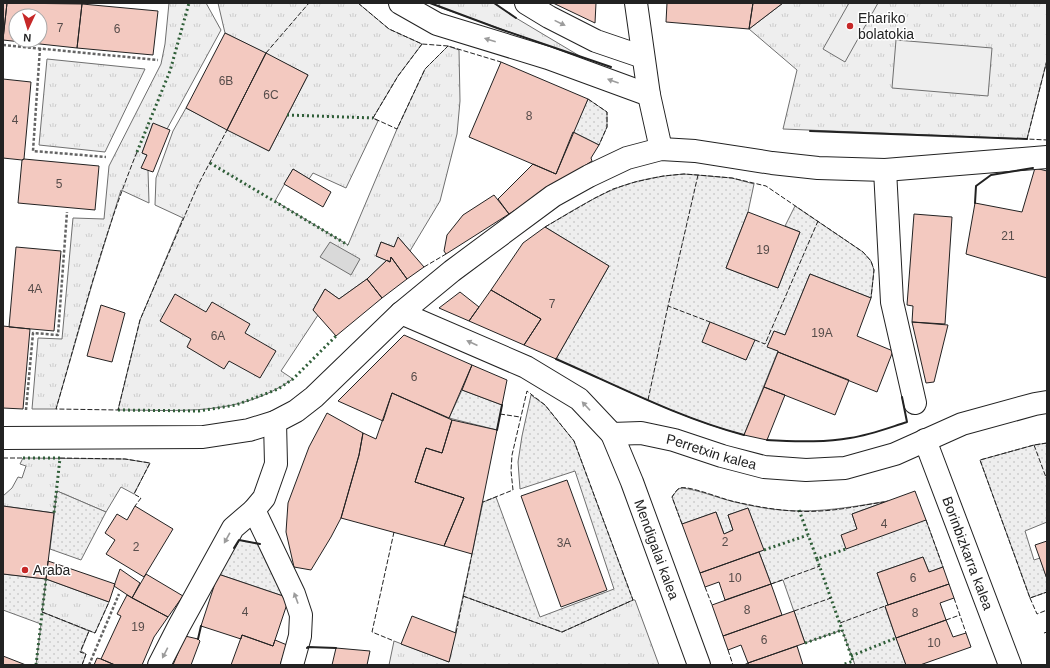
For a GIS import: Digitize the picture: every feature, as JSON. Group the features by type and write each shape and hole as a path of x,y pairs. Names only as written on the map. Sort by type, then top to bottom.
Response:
{"street":[{"path":"400,3 437,24 548,58 649,95"},
{"path":"526,3 549,17 596,41 643,57"},
{"path":"636,3 649,95 661,149"},
{"path":"3,438 204,437 249,430 275,422 296,411 314,397 401,313 452,271 553,196 589,176 627,158 661,149 695,151 772,163 810,167 885,170 1047,156"},
{"path":"885,170 892,302 915,403"},
{"path":"401,313 526,367 579,399 612,434"},
{"name":"Perretxin kalea","path":"612,434 641,433 674,440 722,456 764,467 806,470 845,468 895,454 962,424 1047,402"},
{"path":"159,665 233,528 254,510 264,498 276,464 275,422"},
{"name":"Mendigalai kalea","path":"612,434 632,482 699,665"},
{"name":"Borinbizkarra kalea","path":"925,440 1010,665"},
{"path":"254,510 294,594 302,615 300,636 292,665"}],"path":[{"path":"106,158 33,151 40,48 158,60"},
{"path":"26,416 33,333 58,335 67,212"},
{"path":"89,665 119,594"}],"green space":[{"path":"169,3 206,3 221,30 167,129 153,124 142,153 147,155 142,168 148,170 149,203 121,190 56,409 32,409 38,338 62,339 73,218 104,219 109,166 161,64 165,44"},
{"path":"218,3 358,3 389,29 422,44 398,76 373,118 378,121 346,188 313,173 309,179 293,169 275,201 348,245 397,129 425,69 448,46 459,50 460,101 457,134 440,201 410,251 399,238 394,247 381,242 376,256 387,260 367,279 339,299 325,289 313,310 318,315 281,371 293,379 272,391 251,400 230,406 187,410 118,410 140,320 183,218 155,205 156,178 173,131 186,108 269,151 308,75 225,33"},
{"path":"439,3 494,3 583,58 439,7"},
{"path":"783,3 1047,3 1047,60 1027,139 783,129 797,70 749,29"},
{"name":"Ehariko bolatokia","path":"849,3 878,3 845,62 823,49"},
{"path":"896,40 992,48 988,96 892,88"},
{"path":"47,59 145,69 105,152 39,145"},
{"path":"588,99 607,112 607,127 599,145 573,132"},
{"path":"684,174 732,178 754,184 748,212 726,268 778,288 800,232 785,226 795,206 863,252 871,261 874,270 871,298 810,274 785,335 774,331 768,347 778,351 744,435 672,411 556,359 609,266 545,227 612,190 638,181 656,177","holes":["711,323 754,340 746,360 703,342"]},
{"path":"462,390 502,405 497,430 449,418"},
{"path":"531,395 545,405 574,441 633,600 562,632 463,596 483,502 496,497 540,617 614,589 575,471 520,489 518,462"},
{"path":"1047,443 1047,522 1025,531 1034,560 1040,558 1047,579 1047,592 1030,598 980,460 1034,445"},
{"path":"23,458 125,459 150,463 134,494 121,487 106,512 57,491 54,513 3,506 3,496 12,488 18,477 22,478 26,466 20,464"},
{"path":"682,488 695,490 743,504 780,510 827,510 888,501 852,514 857,529 926,520 943,567 929,572 923,557 877,573 888,605 885,607 906,665 855,665 842,630 805,643 783,580 771,584 759,552 763,550 748,508 728,515 733,530 724,534 716,512 682,524 672,497 678,489"},
{"path":"57,491 106,512 81,560 50,549"},
{"path":"239,540 264,545 289,598 218,574"},
{"path":"3,574 46,579 42,612 89,631 81,651 86,654 82,665 36,665 41,624 3,610"},
{"path":"46,579 109,602 95,633 42,612"},
{"path":"463,596 562,632 635,600 659,665 389,665 394,641 449,662"}],"shaded area":[{"path":"330,242 360,259 351,275 320,257"}],"building":[{"path":"3,3 7,3 3,39"},
{"path":"7,3 82,4 77,48 48,45 48,8 8,8 8,41 3,40"},
{"path":"553,3 596,3 595,23"},
{"path":"667,3 753,3 749,29 666,22"},
{"path":"753,3 783,3 749,29"},
{"path":"82,4 158,11 153,55 77,48"},
{"path":"225,33 266,53 227,130 186,108"},
{"path":"266,53 308,75 269,151 227,130"},
{"path":"501,62 588,99 556,174 469,137"},
{"path":"3,79 31,82 24,159 22,160 3,158"},
{"path":"153,123 170,130 153,172 141,168 147,155 142,153"},
{"path":"573,132 599,145 591,158 592,161 509,214 498,199 533,164 556,174"},
{"path":"22,160 99,166 95,210 18,203"},
{"path":"1035,168 1047,171 1047,278 966,254 975,203 1022,212"},
{"path":"293,169 331,192 323,207 284,184"},
{"path":"494,195 509,214 446,254 444,251 447,235 463,215"},
{"path":"748,212 800,232 778,288 726,268"},
{"path":"914,214 952,217 945,324 912,322 913,306 907,305"},
{"path":"545,227 609,266 556,359 524,345 541,319 491,290 523,243"},
{"path":"398,237 424,267 407,279 391,257 390,262 376,256 381,242 394,247"},
{"path":"16,247 61,251 54,331 9,327"},
{"path":"391,257 407,279 382,298 367,279 387,260 390,262"},
{"path":"810,274 871,298 857,336 893,351 877,392 767,347 774,331 785,335"},
{"path":"367,279 382,298 336,336 313,310 325,289 339,299"},
{"path":"491,290 541,319 524,345 469,321"},
{"path":"460,292 479,307 469,321 439,308"},
{"path":"175,294 206,312 212,302 250,324 245,333 276,351 260,378 229,361 224,369 187,347 191,339 160,321"},
{"path":"101,305 125,313 112,362 87,356"},
{"path":"710,322 755,340 746,360 702,342"},
{"path":"912,322 948,325 934,382 926,383"},
{"path":"3,326 30,329 23,409 3,408"},
{"path":"404,335 472,365 449,418 392,393 383,421 338,401"},
{"path":"778,352 849,380 835,415 764,387"},
{"path":"472,365 507,380 502,405 462,390"},
{"path":"764,387 785,395 767,440 744,435"},
{"path":"392,393 452,420 442,453 426,448 415,482 464,498 444,546 341,518 359,455 363,433 376,439"},
{"path":"327,413 363,433 359,455 341,518 311,570 294,567 286,532 288,503 309,447"},
{"path":"452,420 497,430 472,554 444,546 464,498 415,482 426,448 442,453"},
{"path":"567,480 607,590 561,607 521,496"},
{"path":"915,491 926,520 846,549 841,535 857,529 852,514"},
{"path":"3,506 54,513 46,579 3,574"},
{"path":"135,506 173,529 144,577 106,554 115,540 105,533 117,514 127,520"},
{"path":"748,508 764,550 700,573 682,524 716,512 724,534 733,530 728,515"},
{"path":"1047,541 1047,579 1035,545"},
{"path":"759,552 771,584 725,600 719,582 705,587 700,573"},
{"path":"923,557 929,572 943,567 949,584 888,605 877,573"},
{"path":"48,561 115,584 109,602 46,579"},
{"path":"120,569 140,583 132,598 114,586"},
{"path":"146,574 183,596 168,617 132,598"},
{"path":"218,574 289,598 273,646 242,635 241,639 201,626"},
{"path":"771,584 782,615 723,636 712,605"},
{"path":"949,584 954,598 940,603 946,620 896,638 885,606"},
{"path":"127,595 168,617 154,637 142,665 115,665 101,659 121,616 117,614"},
{"path":"794,611 805,643 748,663 741,645 728,650 723,636"},
{"path":"412,616 456,633 449,662 401,644"},
{"path":"946,620 953,637 966,633 971,647 920,665 906,665 896,638"},
{"path":"242,635 273,646 275,640 287,645 280,665 231,665"},
{"path":"185,636 198,639 200,641 191,665 173,665"},
{"path":"797,646 803,665 749,665 748,663"},
{"path":"336,648 370,651 367,665 332,665"},
{"path":"3,656 26,665 3,665"},
{"path":"97,658 101,659 115,665 94,665"}],"hedge":[{"path":"137,152 170,71 189,3"},
{"path":"287,115 373,118"},
{"path":"210,163 348,245"},
{"path":"118,410 199,411 236,405 278,389 293,379 336,336"},
{"path":"23,458 60,458 54,513"},
{"path":"799,510 817,559 846,549"},
{"path":"764,550 808,535"},
{"path":"817,559 853,661 842,665"},
{"path":"36,665 46,579"},
{"path":"805,643 842,630"},
{"path":"851,656 896,638"}],"fence":[{"path":"266,53 309,3"},
{"path":"358,3 389,29 422,44 448,46 501,62"},
{"path":"422,44 398,76 373,118 397,129 425,69 448,46"},
{"path":"1047,60 1027,139 1047,140"},
{"path":"588,99 607,112 607,127 599,145"},
{"path":"137,152 103,247 56,409 118,410 140,320 198,185 227,130"},
{"path":"545,227 595,198 613,189 635,182 663,176 684,174 732,178 766,186 863,252 871,261 874,270 871,298"},
{"path":"698,175 668,306 710,322"},
{"path":"755,340 765,344 818,221"},
{"path":"424,267 446,254"},
{"path":"648,400 668,306"},
{"path":"463,596 562,632 633,600 574,441 545,405 527,391 512,455 511,471 513,490 483,502"},
{"path":"500,414 520,417"},
{"path":"1047,443 1034,445 980,460 1030,598 1047,592"},
{"path":"1034,445 1047,480"},
{"path":"3,458 23,458"},
{"path":"60,458 125,459 150,463 134,494 141,498 135,506"},
{"path":"682,524 672,497 680,488 707,493 731,501 788,511 844,509 884,502"},
{"path":"926,520 943,567"},
{"path":"394,532 372,632 394,641"},
{"path":"456,633 472,554"},
{"path":"771,584 820,566"},
{"path":"705,587 712,605"},
{"path":"794,611 831,598"},
{"path":"954,598 966,633"},
{"path":"1030,598 1037,614 1047,610"},
{"path":"42,612 95,633 109,602"},
{"path":"840,623 885,606"},
{"path":"946,620 960,615"},
{"path":"82,665 86,654 80,652 89,631"},
{"path":"728,650 733,665"},
{"path":"744,665 748,663"}],"wall":[{"path":"430,3 497,28 611,67"},
{"path":"494,3 516,18"},
{"path":"810,131 1027,139"},
{"path":"975,203 976,186 991,175 1033,168"},
{"path":"556,359 672,411 744,435"},
{"path":"767,440 840,440 886,429 907,422 902,397"},
{"path":"497,430 502,405"},
{"path":"234,548 239,540 260,544"},
{"path":"198,639 201,626"},
{"path":"307,648 336,648"}],"place":[{"name":"Ehariko bolatokia","path":"850,26"},
{"name":"Araba","path":"25,570"}]}
